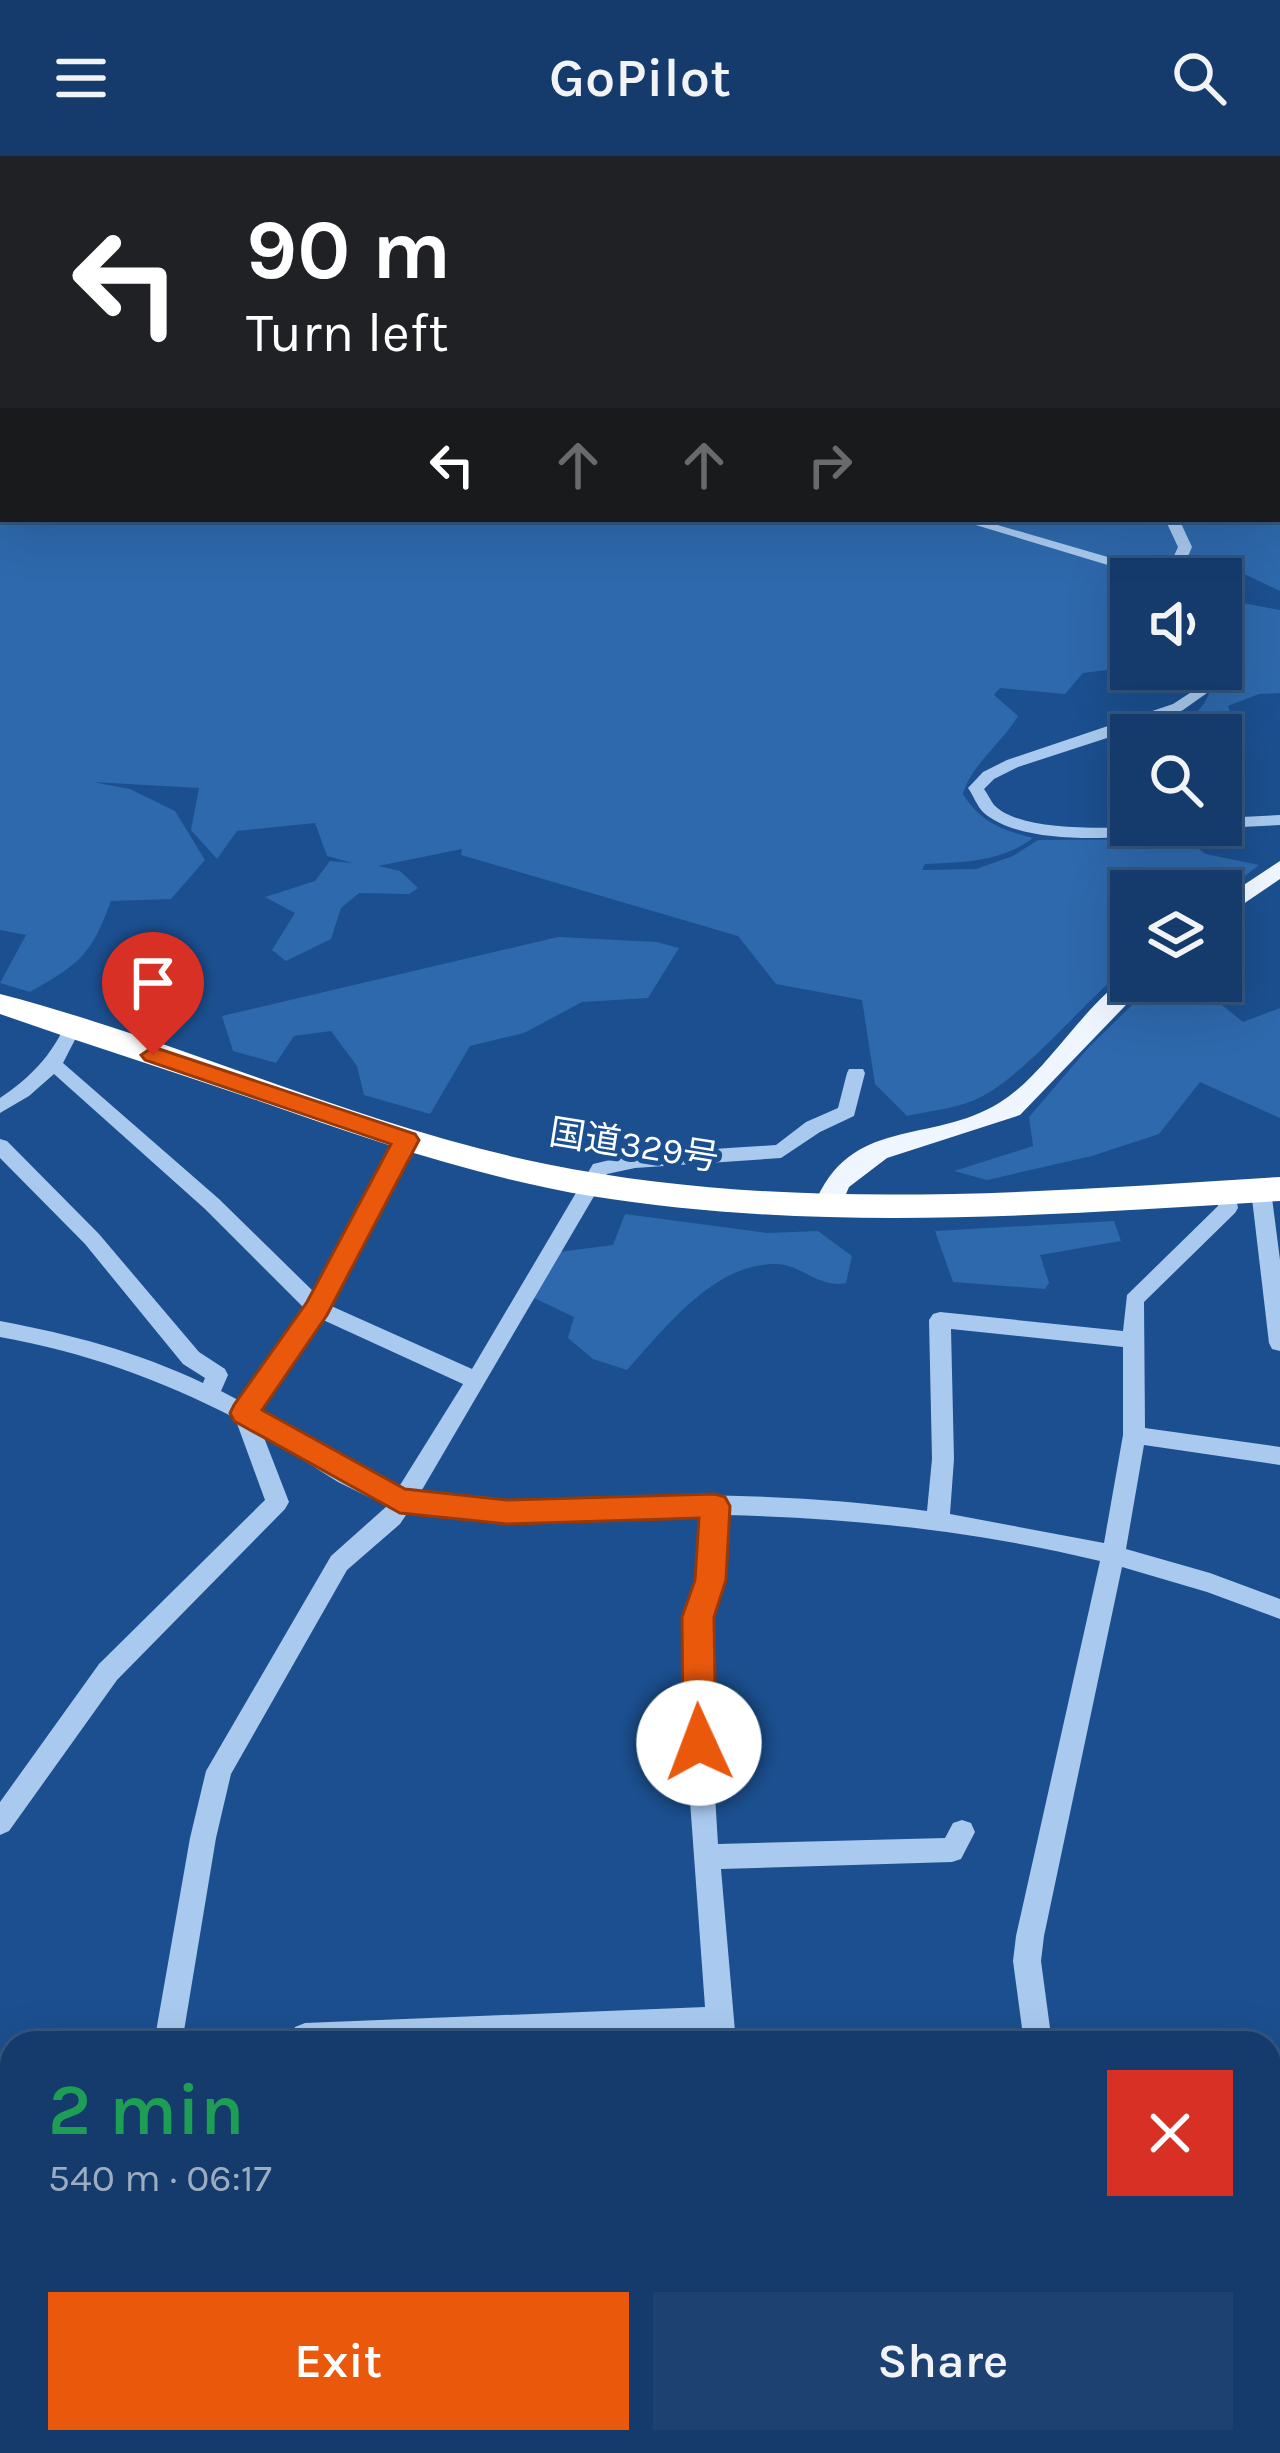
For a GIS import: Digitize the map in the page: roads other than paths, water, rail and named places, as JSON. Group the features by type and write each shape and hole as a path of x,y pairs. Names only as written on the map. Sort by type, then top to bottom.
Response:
{"highway":[{"name":"国道329号","path":"0,1004 406,1140 590,1184 733,1202 828,1206 1036,1207 1256,1191"}],"main road":[{"path":"1242,896 1280,868"},
{"path":"828,1206 832,1186 858,1160 987,1121 1010,1108 1115,1002"}],"street":[{"path":"973,522 1110,562"},
{"path":"1173,522 1185,547 1180,558"},
{"path":"1168,714 1199,690"},
{"path":"1110,735 999,768 976,788 982,805 993,814 1028,827 1058,832 1110,829"},
{"path":"1242,822 1278,820"},
{"path":"0,1106 24,1092 52,1063 69,1042 72,1028"},
{"path":"52,1063 212,1204 317,1308 476,1380"},
{"path":"170,2031 219,1771 339,1564 392,1517 440,1443 600,1169 635,1161 781,1151 813,1127 847,1112 856,1072"},
{"path":"244,1413 317,1308 406,1140"},
{"path":"0,1146 92,1239 190,1358 217,1375 209,1394"},
{"path":"1036,2031 1027,1961 1030,1936 1125,1499 1134,1435 1134,1300 1228,1208 1256,1191 1280,1343"},
{"path":"938,1521 943,1459 940,1320 1132,1340"},
{"path":"0,1329 73,1341 141,1361 400,1501 507,1512 715,1506 938,1521 1110,1555 1229,1588 1280,1610"},
{"path":"0,1823 108,1672 277,1502 244,1413"},
{"path":"1134,1435 1280,1456"},
{"path":"715,1506 710,1580 698,1617 696,1705 721,2031"},
{"path":"708,1857 952,1850 962,1832"}]}
